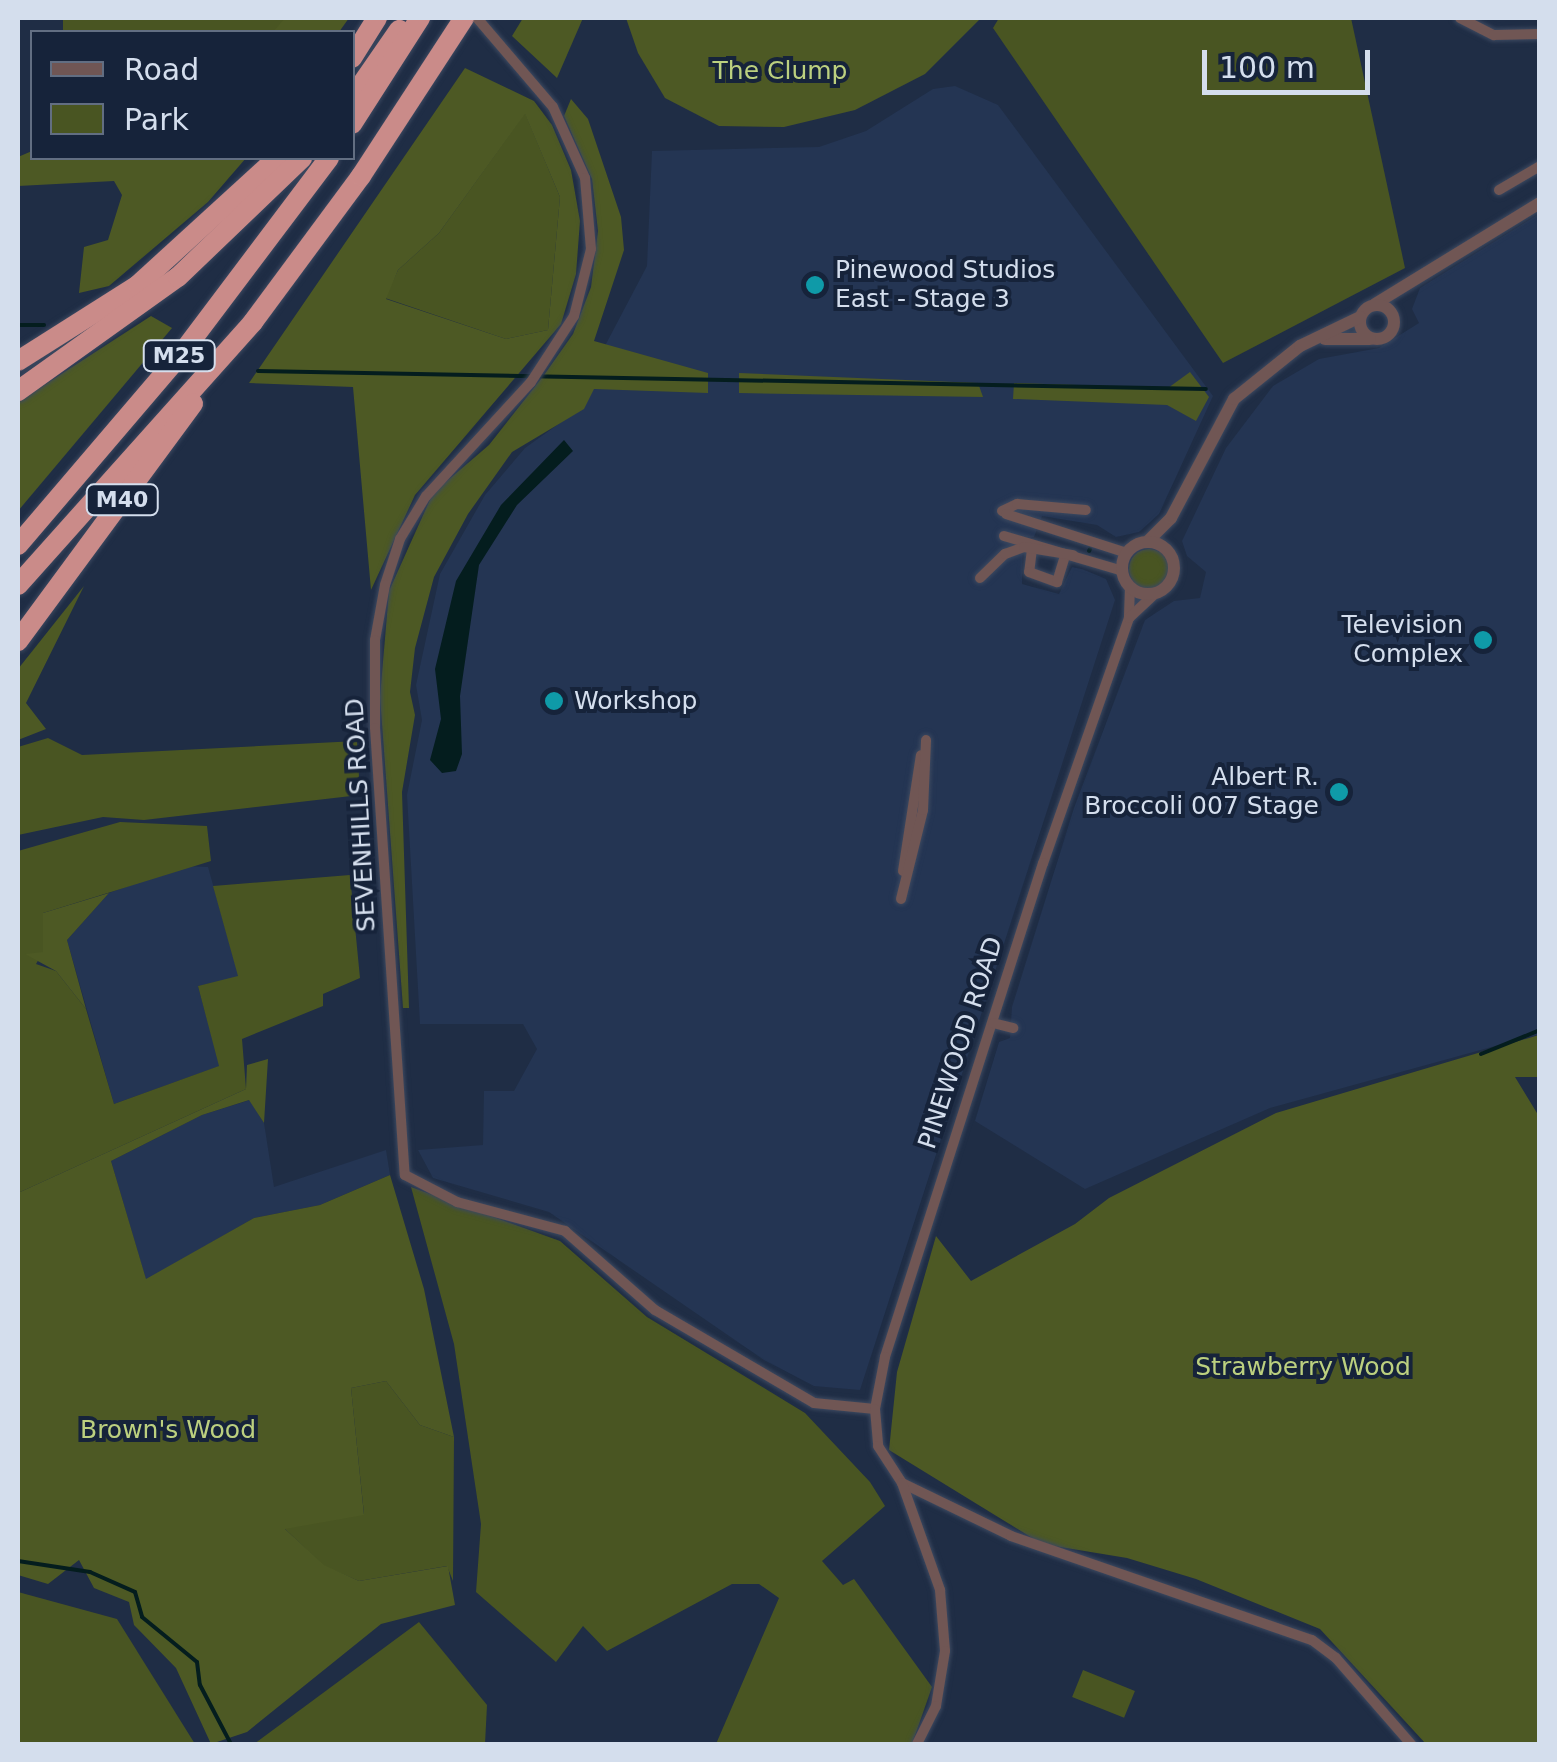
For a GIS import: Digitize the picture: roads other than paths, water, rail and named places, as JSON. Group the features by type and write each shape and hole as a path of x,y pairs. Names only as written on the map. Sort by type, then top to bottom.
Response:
{"highway":[{"path":"355,53 377,18"},
{"path":"355,81 397,18"},
{"path":"355,94 408,18"},
{"path":"355,119 420,18"},
{"name":"M25","path":"18,585 224,357 361,176 464,18"},
{"name":"M25","path":"18,361 138,285 293,160"},
{"name":"M25","path":"18,391 166,286 293,160"},
{"name":"M25","path":"18,545 194,337 327,160"},
{"name":"M40","path":"18,641 224,357"}],"street":[{"name":"SEVENHILLS ROAD","path":"477,18 553,107 584,178 591,249 574,316 539,372 426,496 400,539 376,640 375,728 405,1175 457,1202 565,1231 655,1310 814,1402 876,1409"},
{"path":"1460,18 1494,35 1540,34"},
{"path":"1499,190 1540,166"},
{"path":"1122,571 1127,553 1147,542 1171,518 1234,399 1312,340 1360,317 1420,274 1540,203"},
{"path":"1312,340 1373,338 1391,332 1392,313 1420,274"},
{"path":"1375,304 1392,313"},
{"path":"1360,317 1362,330 1373,338"},
{"path":"1086,510 1017,504 1004,512 1127,553"},
{"path":"1004,536 1079,554 1122,571 1130,587 1156,593 1173,575 1171,518"},
{"path":"1147,542 1170,554"},
{"path":"980,578 1005,554 1032,550 1065,556 1079,554"},
{"path":"1032,550 1029,572 1057,582 1065,556"},
{"name":"PINEWOOD ROAD","path":"917,1744 936,1706 945,1651 940,1590 902,1500 902,1484 878,1446 876,1409 886,1357 1129,618 1130,587"},
{"name":"PINEWOOD ROAD","path":"1129,618 1156,593"},
{"path":"926,740 923,810 902,899 908,818 926,740"},
{"path":"993,1023 1013,1028"},
{"path":"902,1484 1058,1556 1240,1610 1312,1640 1336,1658 1412,1744"}],"waterway":[{"path":"18,325 44,325"},
{"path":"258,371 1206,389"},
{"path":"1481,1054 1540,1030"},
{"path":"18,1561 90,1572 135,1592 142,1617 197,1662 200,1685 231,1744"}],"place":[{"name":"Pinewood Studios East - Stage 3","path":"815,285"},
{"name":"Television Complex","path":"1483,640"},
{"name":"Workshop","path":"554,701"},
{"name":"Albert R. Broccoli 007 Stage","path":"1339,792"}],"park label":[{"name":"The Clump","path":"780,71"},
{"name":"Strawberry Wood","path":"1303,1367"},
{"name":"Brown's Wood","path":"168,1430"}]}
